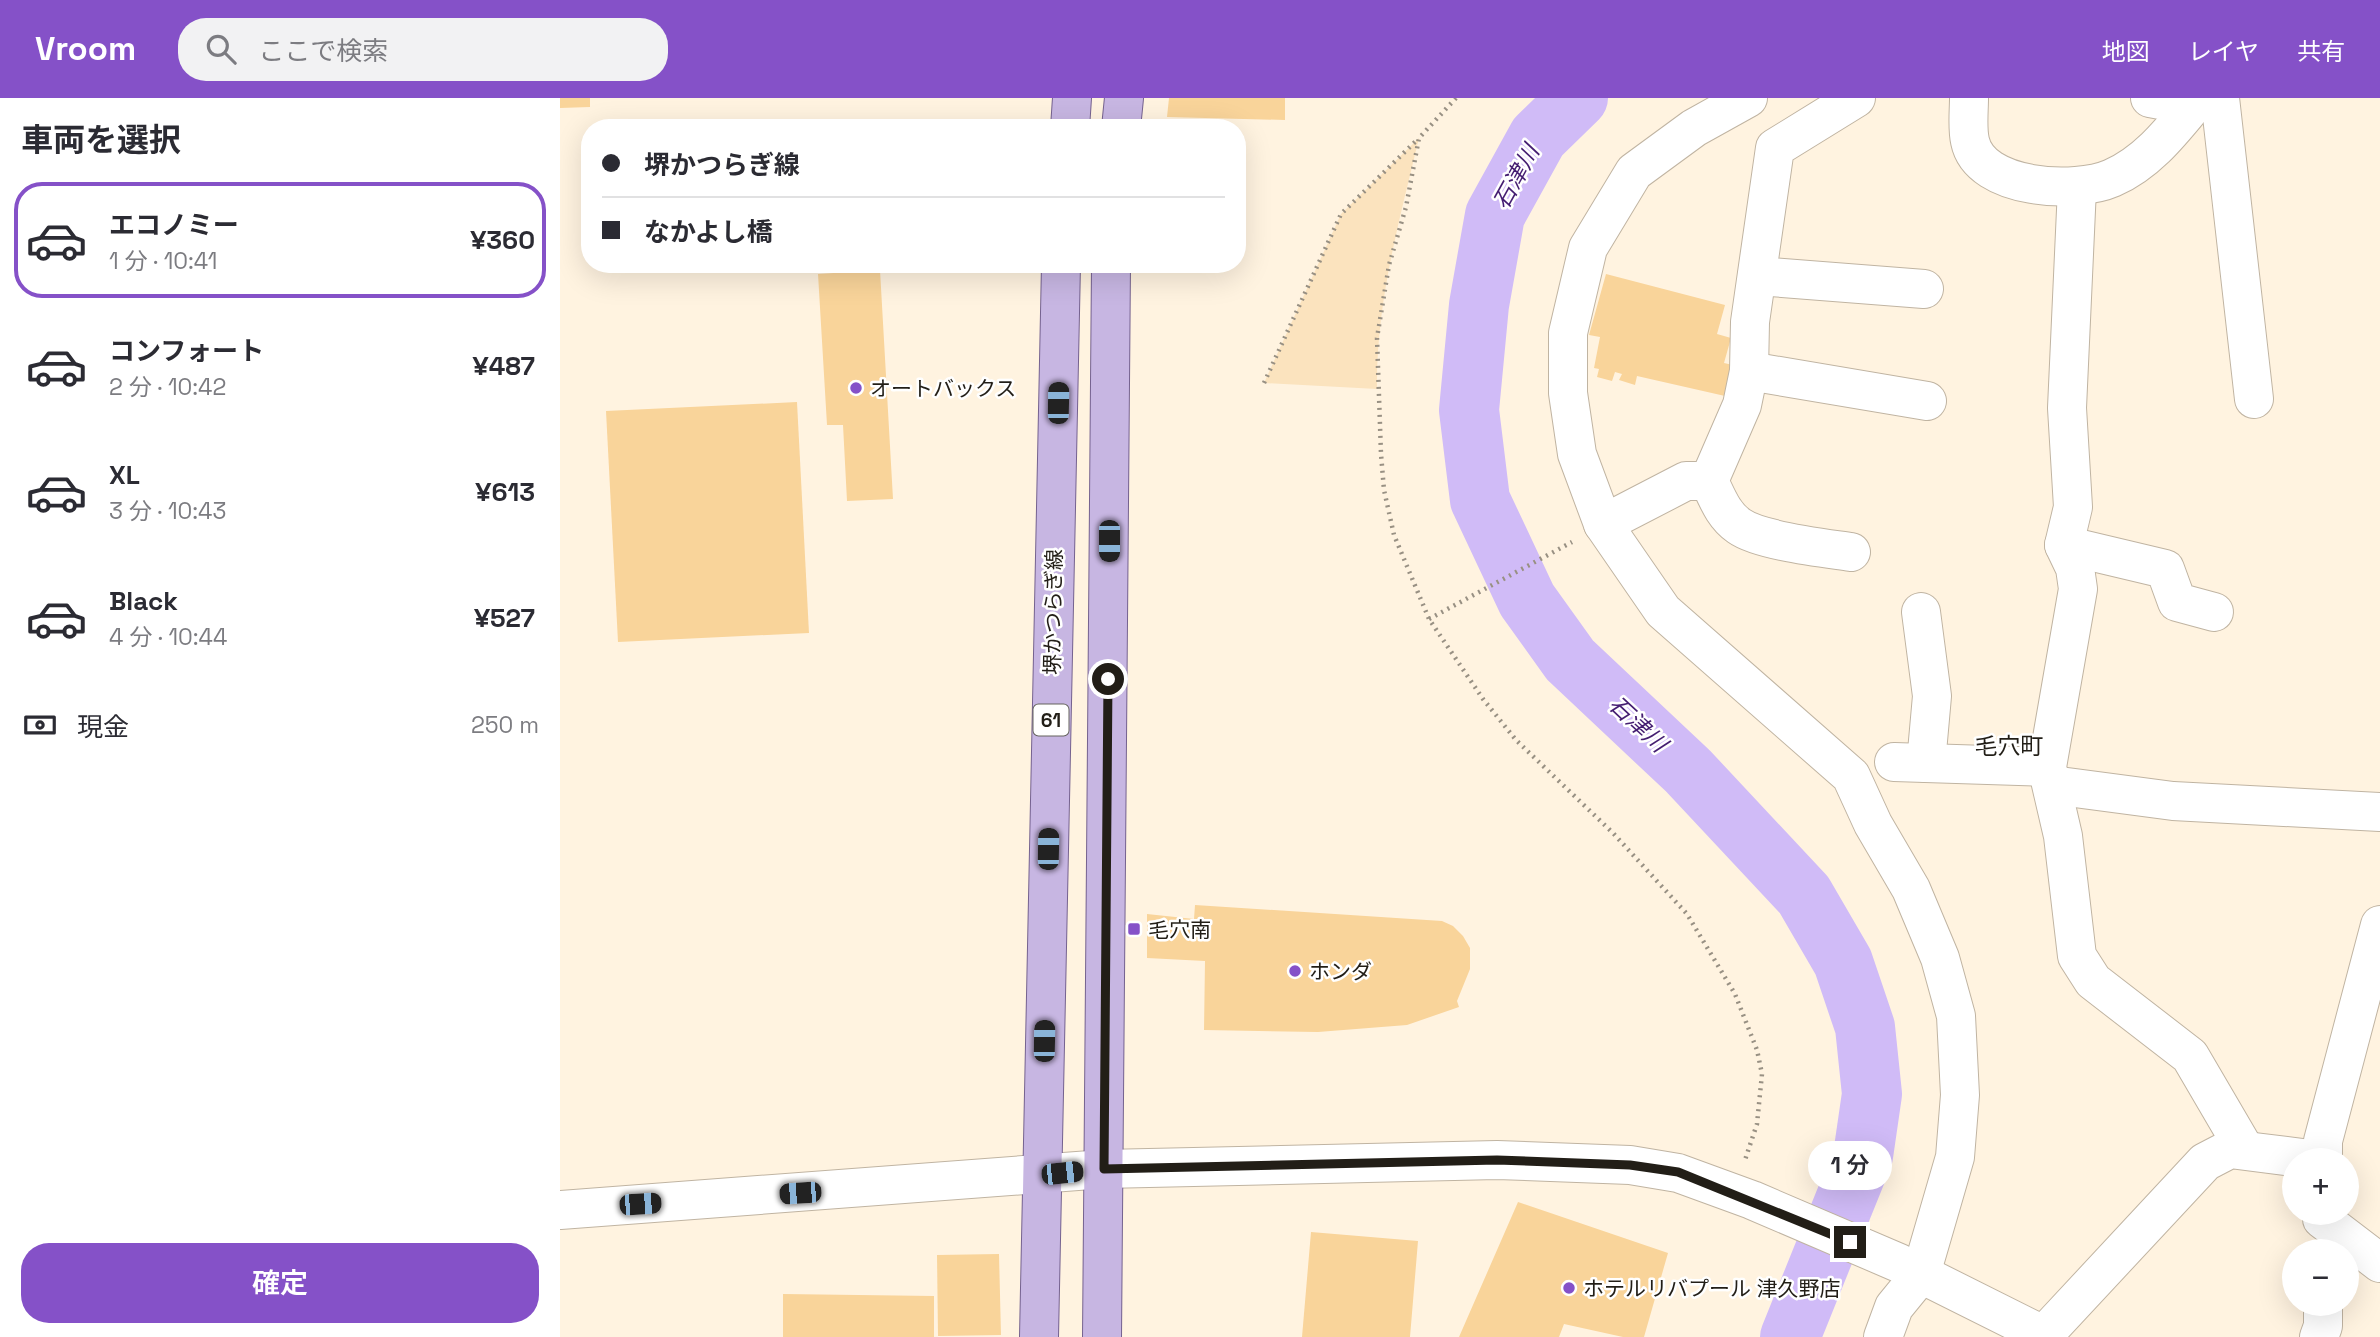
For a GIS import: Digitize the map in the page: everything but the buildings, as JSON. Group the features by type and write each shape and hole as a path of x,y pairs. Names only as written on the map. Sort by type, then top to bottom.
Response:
{"main road":[{"path":"1071,119 1072,98"},
{"path":"1122,119 1124,98"},
{"name":"堺かつらぎ線","path":"1039,1337 1061,273"},
{"path":"1102,1337 1111,273"}],"street":[{"path":"1748,98 1694,128 1634,172 1588,247 1568,332 1568,393 1593,530 1663,611 1851,776 1872,824 1916,900 1940,958 1956,1016 1960,1095 1955,1157 1883,1337"},
{"path":"1709,481 1742,405 1749,371 1750,322 1775,148 1856,98"},
{"path":"1969,98 1970,143 1987,169 2027,183 2077,188 2112,178 2148,156 2204,101"},
{"path":"2150,98 2204,101"},
{"path":"2204,101 2254,399"},
{"path":"2077,188 2067,408 2073,507 2064,545 2075,568 2078,589 2050,776 2063,836 2077,956 2093,981 2190,1056 2245,1150"},
{"path":"1757,276 1924,289"},
{"path":"1749,371 1927,401"},
{"path":"1593,530 1686,481 1709,481"},
{"path":"1709,481 1725,513 1740,527 1786,541 1851,552"},
{"path":"2064,545 2165,569 2177,603 2214,612"},
{"path":"1921,612 1932,696 1910,763 2050,776 2173,801 2380,812"},
{"path":"2322,1148 2380,925"},
{"path":"560,1210 1041,1176 1104,1169 1497,1160 1630,1165 1678,1172 1745,1198 1910,1269 2044,1336 2205,1163 2231,1149 2282,1155"},
{"path":"2322,1228 2380,1263"},
{"path":"2319,1337 2323,1316"}],"path":[{"path":"1264,383 1341,214 1456,98"},
{"path":"1419,138 1406,207 1389,265 1379,326 1377,397 1384,489 1394,535 1429,619 1483,699 1516,740 1613,832 1687,914 1735,994 1757,1050 1762,1074 1757,1124 1741,1171 1745,1198"},
{"path":"1429,619 1593,530"}],"shaded area":[{"path":"1419,138 1385,294 1380,325 1377,389 1264,383 1341,214"}],"waterway":[{"name":"石津川","path":"1578,98 1538,137 1495,215 1479,305 1469,410 1480,500 1527,600 1570,660 1688,771 1804,895 1843,962 1865,1027 1872,1094 1863,1156 1790,1337"}],"place":[{"name":"オートバックス","path":"856,388"},
{"name":"毛穴南","path":"1134,929"},
{"name":"ホンダ","path":"1295,971"},
{"name":"ホテルリバプール 津久野店","path":"1569,1288"}],"district":[{"name":"毛穴町","path":"2009,746"}],"route":[{"path":"1108,679 1104,1169 1497,1160 1630,1165 1678,1172 1850,1242"}]}
